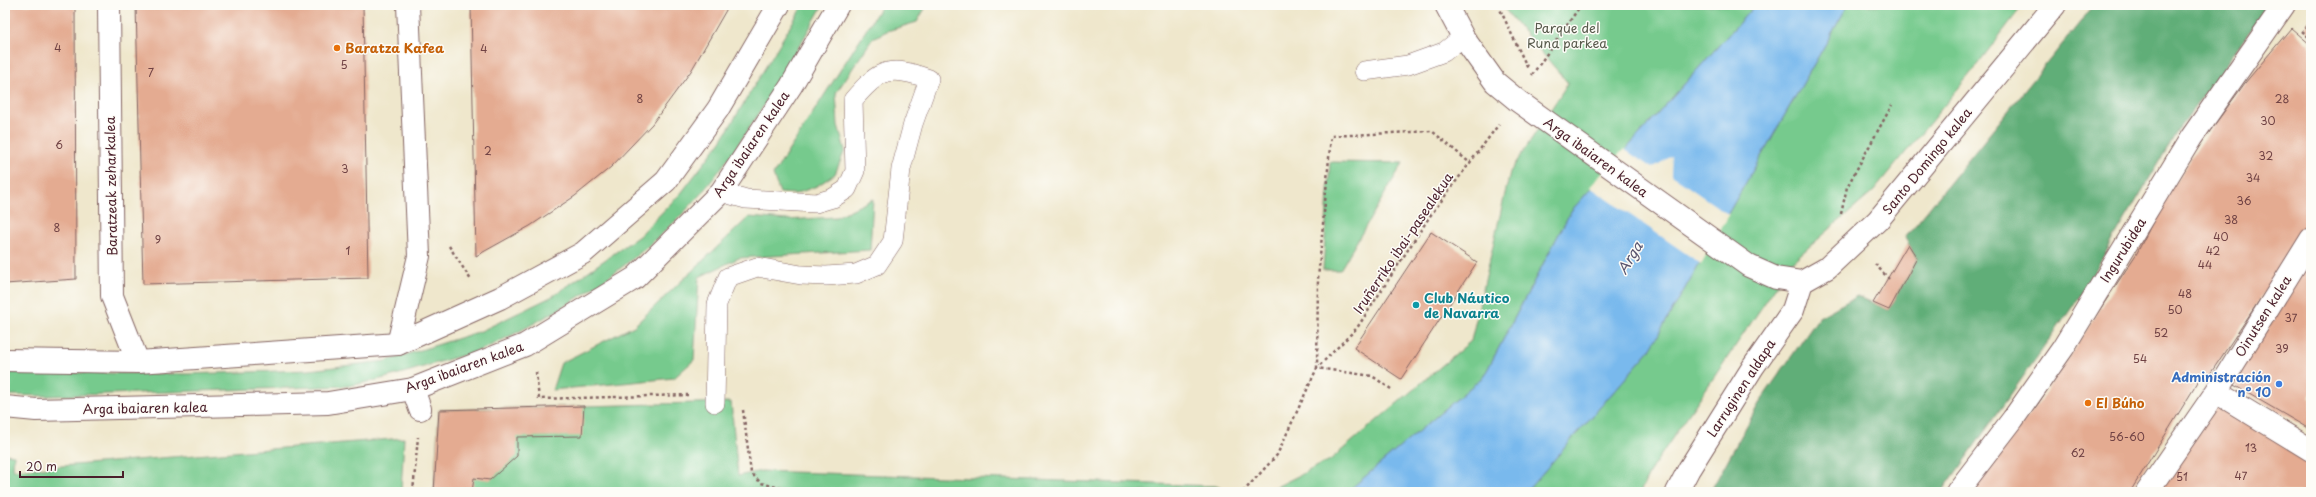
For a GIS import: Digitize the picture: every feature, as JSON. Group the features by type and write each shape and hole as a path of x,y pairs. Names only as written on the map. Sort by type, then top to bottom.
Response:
{"street":[{"name":"Baratzeak zeharkalea","path":"109,5 112,296 138,362"},
{"path":"398,344 419,256 408,5"},
{"path":"5,360 138,362 398,344 500,298 583,253 666,182 718,109 778,5"},
{"name":"Arga ibaiaren kalea","path":"5,408 36,410 328,403 413,389 526,345 635,278 721,192 791,86 838,5"},
{"name":"Arga ibaiaren kalea","path":"1446,5 1463,37 1495,82 1518,101 1749,266 1776,278 1802,282"},
{"name":"Santo Domingo kalea","path":"1802,282 1827,268 1856,243 1878,220 2055,5"},
{"name":"Ingurubidea","path":"1957,492 2013,419 2063,348 2191,138 2284,5"},
{"name":"Oinutsen kalea","path":"2147,492 2216,392 2311,239"},
{"name":"Larruginen aldapa","path":"1677,492 1689,468 1753,367 1793,310 1802,282"},
{"path":"413,389 420,410"},
{"path":"2216,392 2311,450"}],"lane":[{"path":"1364,71 1408,65 1444,52 1463,37"},
{"path":"715,398 717,304 728,277 756,267 801,275 826,276 856,274 877,265 893,241 901,169 913,124 929,79 904,70 886,72 865,86 853,100 855,171 847,189 833,198 816,203 746,198 721,192"}],"path":[{"path":"1498,5 1531,77 1581,5"},
{"name":"Iruñerriko ibai-pasealekua","path":"1244,492 1277,455 1317,368 1357,328 1430,216 1518,101"},
{"path":"1839,222 1847,187 1892,105"},
{"path":"1391,389 1372,376 1317,368 1318,279 1331,136 1432,131 1470,163"},
{"path":"1872,261 1889,279"},
{"path":"536,371 539,399 715,398 741,392 751,473 761,483 795,492"},
{"path":"413,492 420,410"}],"green space":[{"path":"803,5 823,5 775,88 736,148 699,196 647,247 618,270 557,311 525,329 471,353 374,381 348,386 47,396 5,395 5,372 188,374 309,370 386,361 481,331 553,296 639,236 682,192 721,141"},
{"path":"882,5 927,5 917,22 887,31 873,38 836,93 838,125 845,150 835,174 817,186 795,194 780,193 773,175"},
{"name":"Parque del Runa parkea","path":"1501,5 1755,5 1571,211 1484,376 1347,492 1266,492 1330,460 1471,341 1510,172 1568,83"},
{"path":"1848,5 2023,5 1970,74 1873,192 1794,260 1652,468 1640,492 1526,492 1649,351"},
{"path":"2094,5 2269,5 2178,130 2080,296 1942,492 1710,492 1761,400 1819,317 1857,296 1889,310 1917,258 1905,238"},
{"path":"1330,162 1403,163 1340,270 1323,270"},
{"path":"873,199 870,250 739,258 699,277 694,360 674,378 552,390 561,363 634,326 749,217 787,220 836,217"},
{"path":"731,402 738,476 761,471 1216,486 1232,492 434,492 439,410"},
{"path":"404,438 401,492 5,492 5,454 14,455 13,470"}],"water":[{"name":"Arga","path":"1755,5 1848,5 1649,351 1526,492 1347,492 1484,376 1571,211"}],"pier":[{"path":"1624,149 1652,168 1672,156 1671,175 1729,215 1701,264 1590,187"}],"building":[{"path":"5,5 75,5 76,279 5,284"},
{"path":"136,5 363,5 368,278 143,284"},
{"path":"471,5 729,5 691,71 652,124 611,167 575,196 530,226 476,256"},
{"path":"2311,19 2311,33 2305,28"},
{"path":"2291,28 2311,45 2311,223 2206,380 2201,377 2130,492 1968,492 2038,404 2137,253 2161,206 2194,153 2245,83"},
{"name":"Club Náutico de Navarra","path":"1431,232 1477,262 1401,379 1354,348"},
{"path":"1908,244 1917,258 1889,310 1873,303"},
{"path":"2311,258 2311,394 2309,397 2311,398 2311,430 2232,384"},
{"path":"2216,405 2311,460 2311,492 2279,492 2274,489 2273,492 2158,492"},
{"path":"584,406 582,436 517,437 517,456 490,480 474,478 472,492 434,492 439,410"}],"place":[{"name":"Baratza Kafea","path":"337,48"},
{"name":"Club Náutico de Navarra","path":"1416,305"},
{"name":"Administración n° 10","path":"2279,384"},
{"name":"El Búho","path":"2088,403"}]}
